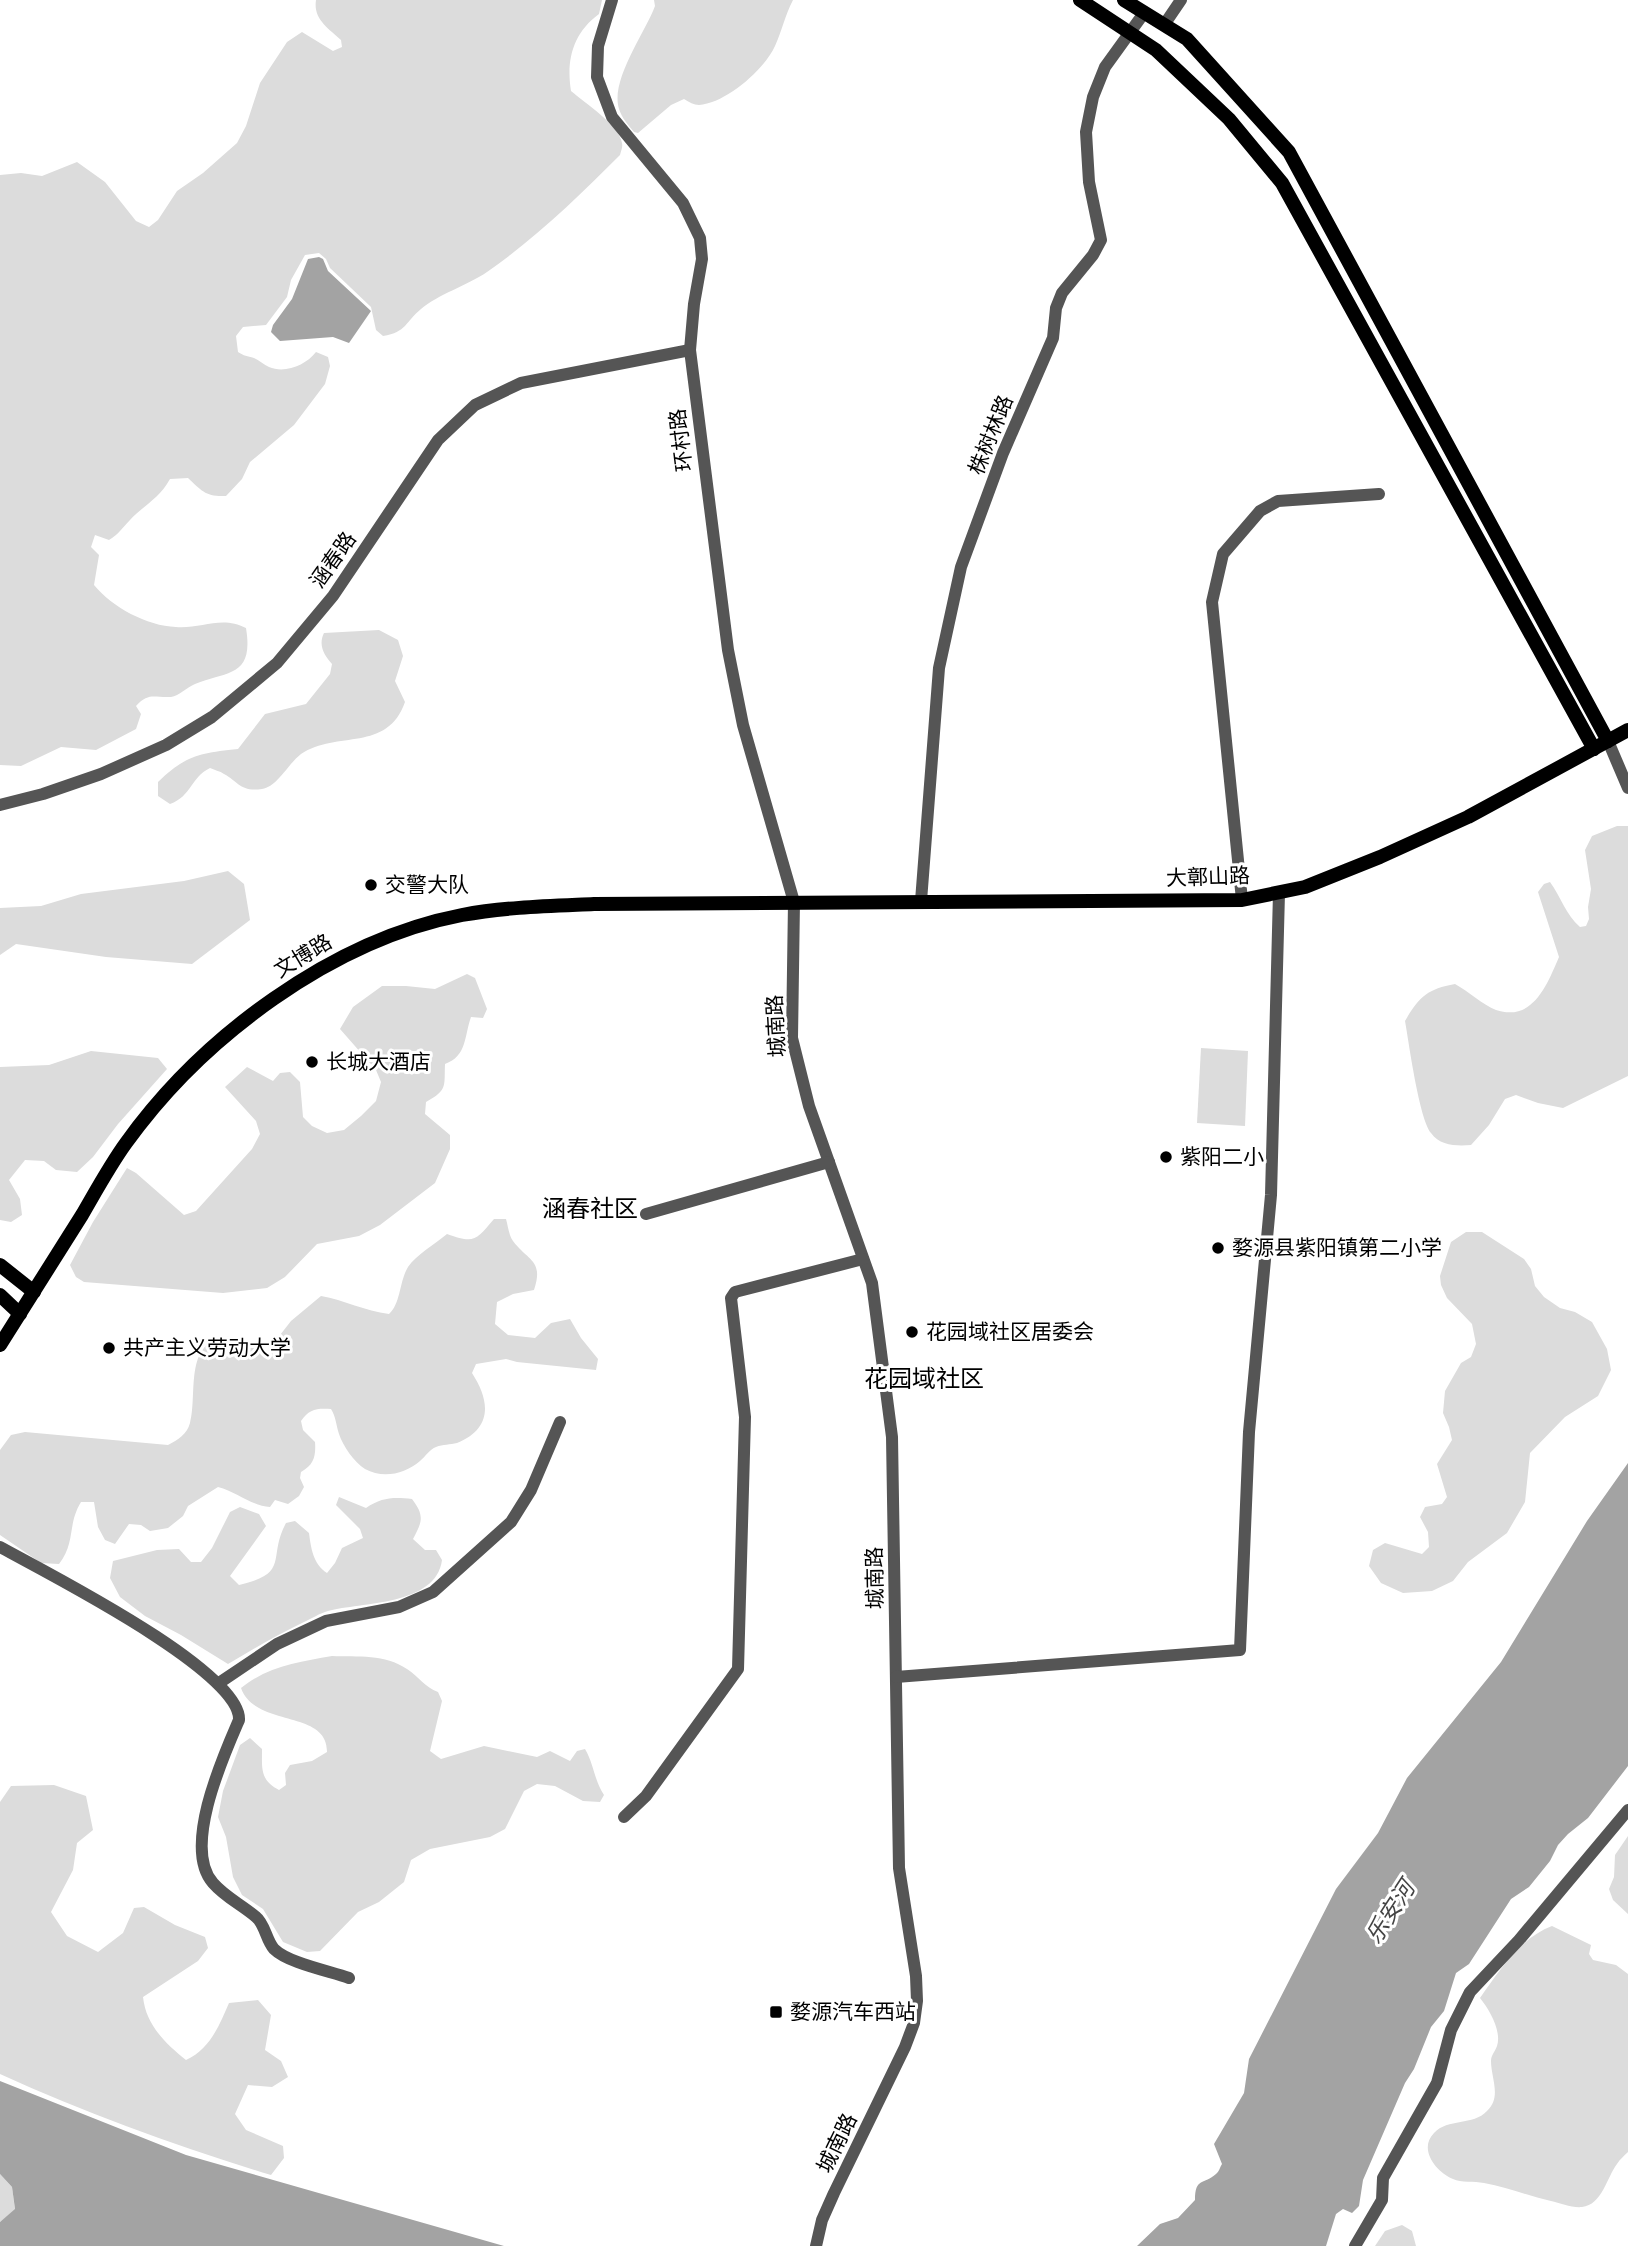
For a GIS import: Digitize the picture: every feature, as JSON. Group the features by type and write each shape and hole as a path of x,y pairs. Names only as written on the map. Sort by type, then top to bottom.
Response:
{"main road":[{"path":"1080,0 1156,50 1229,119 1282,183 1594,749"},
{"path":"1124,0 1187,39 1289,152 1608,741"},
{"name":"大鄣山路","path":"794,902 1242,900 1279,893 1306,887 1468,817 1628,730"},
{"name":"文博路","path":"0,1345 126,1143 180,1080 258,1010 345,955 390,936 461,915 594,904 794,902"},
{"path":"0,1265 34,1292"},
{"path":"0,1295 20,1314"}],"street":[{"name":"环村路","path":"612,0 598,46 597,77 612,117 683,203 699,238 702,259 690,350 728,650 743,725 794,902"},
{"path":"1164,24 1181,0"},
{"name":"株树林路","path":"921,901 939,668 961,567 1003,453 1054,338 1056,308 1062,293 1093,255 1101,240 1089,182 1086,132 1093,97 1105,66 1144,13"},
{"name":"涵春路","path":"0,805 89,778 166,745 212,717 277,663 332,596 438,440 475,405 522,383 690,350"},
{"path":"1242,900 1212,602 1223,554 1260,511 1278,502 1379,494"},
{"path":"1608,741 1628,788"},
{"path":"896,1677 1240,1650 1249,1432 1271,1195 1279,893"},
{"name":"城南路","path":"794,902 792,1038 798,1070 872,1283 892,1437 899,1868 916,1976 917,2001 914,2023 905,2046 822,2220 816,2246"},
{"path":"646,1214 829,1162"},
{"path":"624,1817 646,1796 738,1669 745,1416 731,1298 735,1292 863,1259"},
{"path":"219,1683 277,1644 326,1621 399,1607 433,1592 511,1522 531,1490 560,1422"},
{"path":"0,1547 122,1614 219,1683 239,1712 239,1720 215,1773 203,1826 204,1862 212,1882 259,1919 273,1948 286,1957 349,1978"},
{"path":"1354,2246 1382,2200 1383,2178 1437,2083 1451,2030 1470,1992 1519,1940 1628,1810"}],"shaded area":[{"path":"316,0 602,0 599,14 583,30 573,48 571,91 615,129 622,143 620,155 523,245 479,277 428,304 401,329 391,334 383,336 376,330 371,307 330,268 326,259 319,253 305,255 291,280 287,297 266,325 243,327 236,336 238,352 269,367 288,369 301,364 316,352 328,357 330,366 325,384 294,425 250,462 242,479 226,496 205,492 188,478 170,479 156,497 115,535 109,540 95,535 91,547 99,555 94,585 110,601 142,619 165,626 185,627 220,622 246,628 246,656 242,664 228,673 195,684 174,696 145,699 136,706 141,714 136,729 96,750 61,747 21,766 0,765 0,175 21,173 42,176 77,162 105,182 136,221 149,227 158,220 177,191 203,173 237,143 246,126 260,83 287,42 302,32 333,51 342,47 341,40 319,18"},
{"path":"654,0 793,0 770,55 743,84 710,103 697,105 684,99 671,105 638,133 627,124 619,109 619,84 655,6"},
{"path":"379,630 398,640 403,656 395,681 405,702 397,718 386,728 374,735 315,747 301,754 278,780 262,789 244,788 210,768 198,777 177,801 170,804 158,796 158,782 177,766 203,754 238,749 265,714 306,704 330,674 332,664 322,646 324,633"},
{"path":"1617,826 1628,826 1628,1076 1563,1108 1516,1095 1505,1099 1489,1125 1471,1145 1444,1143 1431,1133 1422,1112 1405,1021 1425,995 1455,984 1496,1010 1520,1011 1529,1006 1544,989 1559,957 1538,892 1544,884 1550,882 1575,922 1580,927 1586,926 1591,889 1585,850 1592,836"},
{"path":"228,871 244,884 250,920 192,964 106,957 16,944 0,955 0,908 41,906 81,894 184,881"},
{"path":"467,974 475,978 487,1009 483,1018 471,1017 461,1051 445,1064 441,1091 426,1102 425,1114 450,1135 450,1149 435,1183 380,1225 359,1236 317,1244 285,1277 267,1288 223,1293 84,1282 76,1277 70,1265 127,1168 184,1215 196,1211 252,1149 260,1134 256,1121 225,1087 247,1067 273,1081 280,1073 290,1072 300,1082 303,1117 312,1126 327,1133 344,1130 376,1101 381,1082 376,1070 340,1029 353,1007 382,986 435,989"},
{"path":"1201,1048 1248,1051 1245,1126 1197,1123"},
{"path":"91,1051 158,1058 167,1069 118,1124 93,1157 77,1172 56,1170 44,1161 25,1160 9,1180 20,1199 22,1215 11,1222 0,1220 0,1067 49,1065"},
{"path":"494,1219 506,1219 512,1239 533,1262 537,1272 534,1290 513,1294 497,1302 495,1324 508,1335 535,1338 551,1323 570,1319 598,1359 596,1370 506,1359 476,1364 472,1373 485,1403 485,1413 477,1430 457,1443 434,1448 414,1465 394,1474 379,1474 361,1466 343,1444 331,1409 314,1410 301,1421 303,1430 315,1442 314,1456 309,1466 301,1472 300,1478 304,1487 299,1496 288,1504 275,1500 270,1507 263,1506 218,1487 188,1506 183,1516 168,1528 150,1531 141,1525 129,1524 115,1544 105,1540 98,1527 94,1502 81,1502 74,1518 68,1548 59,1564 41,1563 0,1535 0,1450 11,1435 25,1432 168,1445 182,1436 189,1427 198,1359 204,1348 213,1341 233,1337 266,1353 291,1321 321,1296 389,1314 396,1304 405,1273 416,1258 447,1234 464,1239 479,1236"},
{"path":"1466,1232 1482,1232 1524,1259 1531,1269 1535,1286 1544,1297 1560,1308 1575,1312 1592,1322 1607,1349 1611,1370 1598,1396 1565,1417 1530,1453 1525,1502 1507,1533 1468,1562 1453,1581 1432,1591 1403,1593 1381,1583 1369,1566 1373,1550 1385,1543 1422,1554 1429,1547 1428,1532 1420,1517 1425,1507 1442,1504 1447,1497 1437,1464 1452,1440 1443,1413 1445,1391 1461,1363 1471,1357 1476,1344 1472,1324 1447,1298 1440,1276 1451,1242"},
{"path":"339,1497 366,1508 388,1499 412,1499 421,1519 413,1539 425,1550 436,1550 442,1560 437,1575 426,1586 412,1594 322,1613 228,1664 145,1616 120,1597 110,1578 113,1561 157,1550 179,1549 191,1562 201,1562 212,1548 230,1512 240,1507 259,1514 266,1526 230,1576 239,1585 266,1575 272,1569 286,1523 295,1521 309,1533 316,1560 327,1573 342,1548 363,1538 360,1529 336,1505"},
{"path":"332,1656 371,1657 399,1664 438,1692 442,1701 430,1751 441,1759 484,1746 537,1757 550,1751 570,1761 577,1751 585,1749 604,1795 600,1802 583,1801 555,1786 537,1784 524,1791 505,1829 490,1837 430,1849 411,1860 404,1882 379,1902 358,1912 320,1951 307,1952 283,1942 263,1909 242,1895 233,1877 226,1837 218,1817 223,1791 240,1745 250,1738 262,1749 265,1778 279,1790 286,1785 285,1773 290,1765 312,1761 327,1752 324,1739 316,1729 260,1709 249,1700 241,1688 273,1670"},
{"path":"54,1785 86,1796 93,1830 77,1843 73,1870 51,1912 67,1936 98,1952 123,1933 134,1908 144,1907 175,1925 205,1937 208,1948 198,1961 143,1997 152,2025 164,2040 186,2060 208,2043 229,2003 258,2000 271,2015 265,2050 281,2061 288,2077 272,2087 248,2085 235,2114 246,2130 283,2146 284,2158 271,2175 134,2129 0,2074 0,1802 11,1786"},
{"path":"1628,1836 1628,1914 1613,1900 1609,1889 1614,1877 1615,1855"},
{"path":"1552,1926 1591,1945 1589,1954 1593,1960 1616,1965 1628,1974 1628,2152 1613,2169 1599,2196 1589,2205 1582,2207 1480,2182 1456,2180 1435,2166 1428,2153 1430,2139 1440,2128 1475,2119 1491,2106 1495,2087 1491,2059 1497,2046 1498,2034 1491,2014 1480,1998 1520,1947 1540,1931"},
{"path":"0,2174 12,2187 15,2210 0,2222"},
{"path":"1402,2225 1412,2231 1416,2246 1375,2246 1385,2231"}],"water":[{"path":"308,259 323,259 328,271 371,311 349,343 333,337 280,341 271,332 273,325 292,299"},
{"name":"乐安河","path":"1628,1463 1628,1766 1588,1818 1558,1845 1550,1861 1529,1887 1511,1899 1469,1964 1456,1973 1444,2011 1431,2027 1363,2180 1359,2206 1352,2213 1343,2209 1336,2214 1326,2246 1137,2246 1160,2224 1178,2218 1195,2200 1198,2185 1218,2172 1222,2164 1214,2144 1244,2093 1249,2059 1336,1889 1378,1833 1407,1778 1501,1662 1587,1521"},
{"path":"0,2081 186,2155 504,2246 0,2246 0,2222 15,2209 12,2187 0,2174"}],"place":[{"name":"交警大队","path":"371,885"},
{"name":"长城大酒店","path":"312,1062"},
{"name":"紫阳二小","path":"1166,1157"},
{"name":"婺源县紫阳镇第二小学","path":"1218,1248"},
{"name":"花园域社区居委会","path":"912,1332"},
{"name":"共产主义劳动大学","path":"109,1348"},
{"name":"婺源汽车西站","path":"776,2012"}],"district":[{"name":"涵春社区","path":"590,1209"},
{"name":"花园域社区","path":"924,1379"}]}
